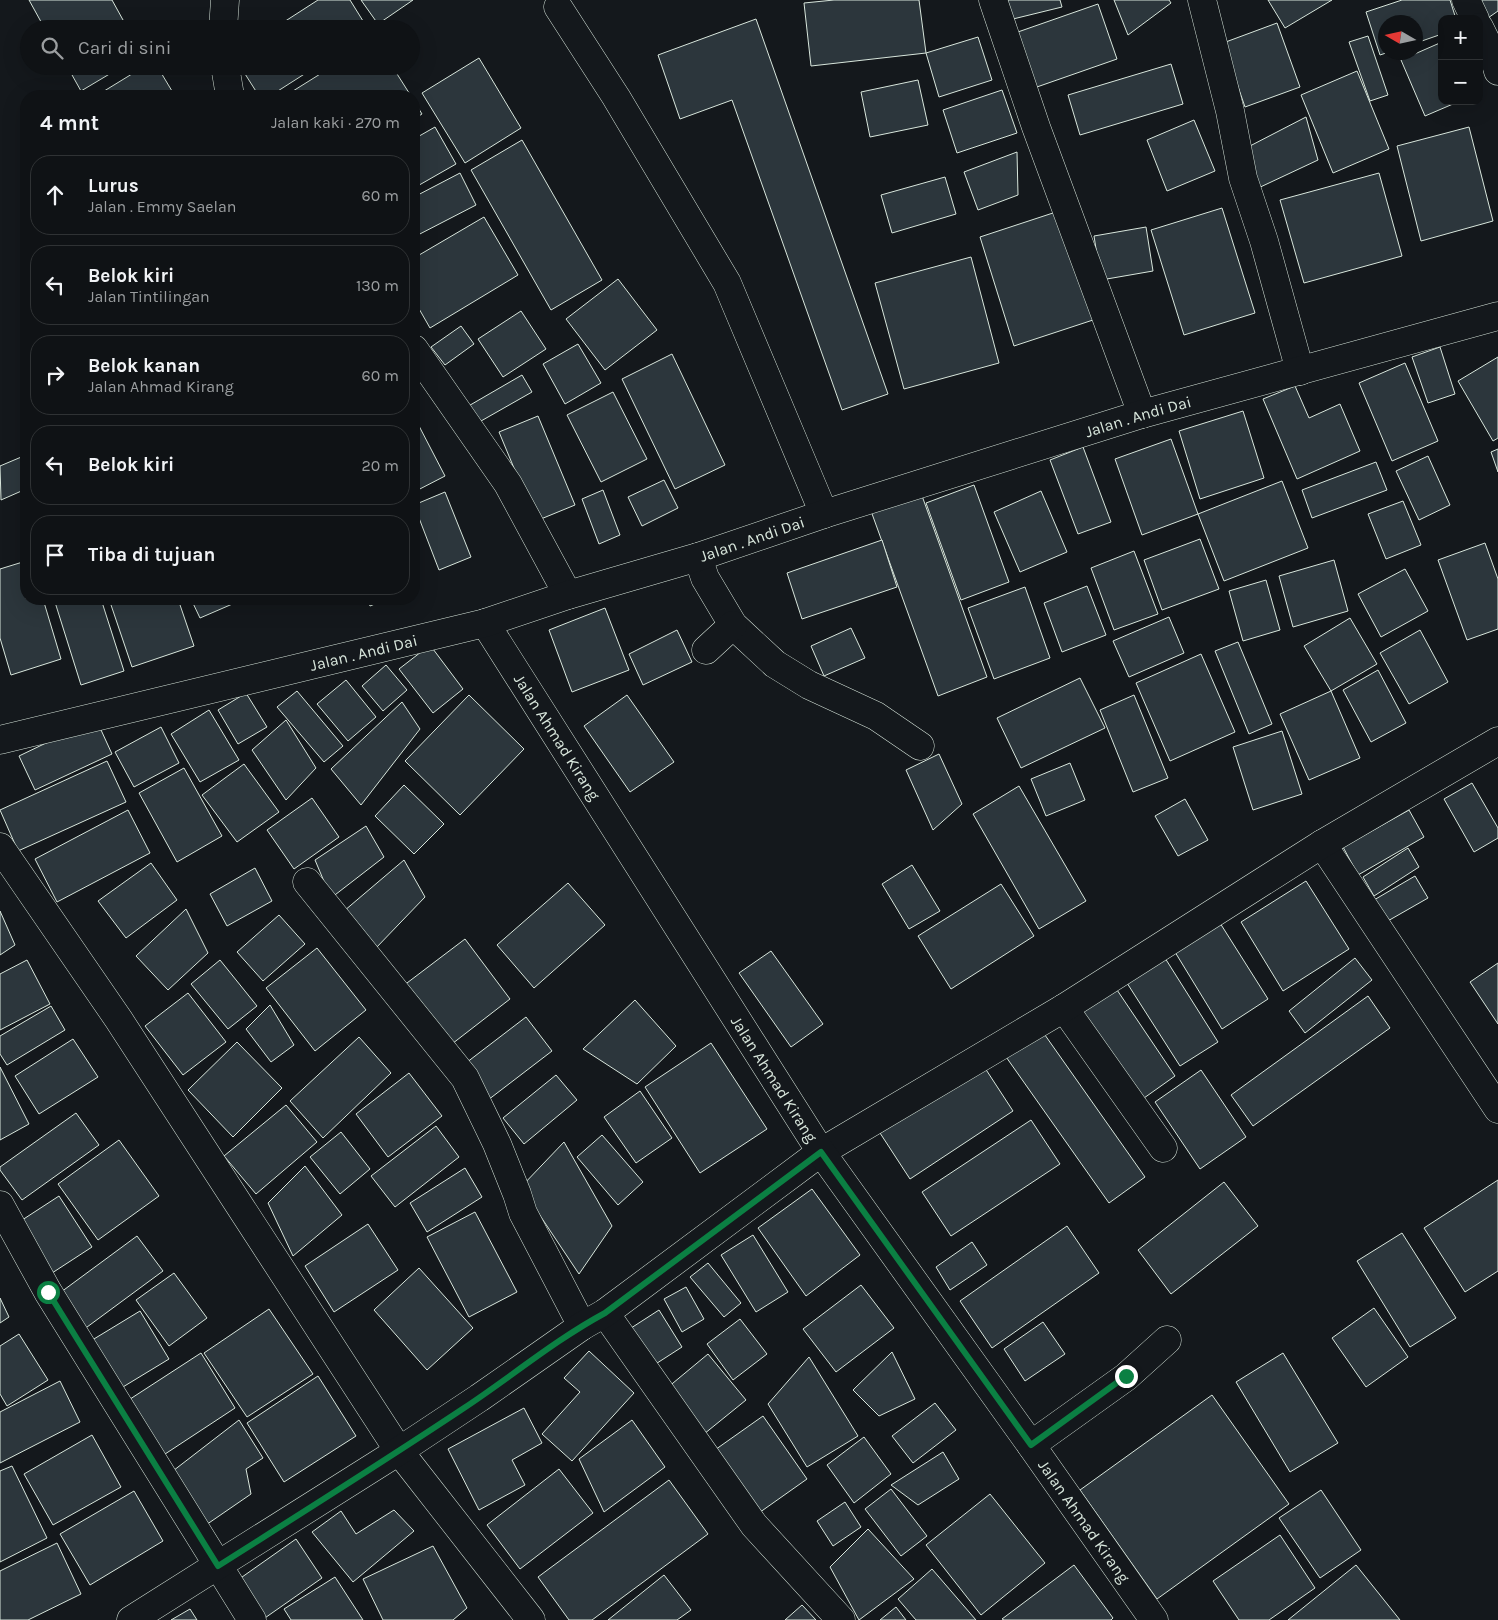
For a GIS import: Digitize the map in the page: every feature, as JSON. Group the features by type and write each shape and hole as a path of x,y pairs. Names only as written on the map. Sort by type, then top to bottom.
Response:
{"main road":[{"path":"224,20 225,0"},
{"path":"993,0 1036,127 1142,414"},
{"path":"1202,0 1230,111 1243,178 1264,241 1300,371"},
{"path":"1466,0 1473,15"},
{"path":"558,7 616,97 727,283 824,514"},
{"path":"1488,38 1498,72"},
{"path":"226,75 229,90"},
{"name":"Jalan . Andi Dai","path":"0,740 485,623 568,595 698,557 824,514 1142,414 1498,316"},
{"path":"420,357 508,484 568,595"},
{"path":"698,557 705,578 733,625 775,664 809,685 876,716 920,746"},
{"name":"Jalan Ahmad Kirang","path":"485,623 821,1152 1154,1620"},
{"path":"706,650 733,625"},
{"path":"131,1620 399,1451 594,1320 821,1152 1064,1008 1322,844 1498,741"},
{"path":"1322,844 1498,1109"},
{"path":"0,846 119,1020 399,1451 531,1620"},
{"path":"307,882 465,1078 518,1194 523,1213 594,1320 754,1525 840,1620"},
{"path":"1064,1008 1163,1148"},
{"path":"0,1204 48,1292 252,1620"},
{"path":"1031,1445 1126,1376 1167,1340"}],"building":[{"path":"29,0 112,0 123,20 40,20"},
{"path":"318,0 350,0 362,20 287,20"},
{"path":"361,0 413,0 384,20 375,20"},
{"path":"834,0 919,0 926,53 811,66 804,3"},
{"path":"1004,0 1060,0 1062,7 1009,20"},
{"path":"1114,0 1169,0 1171,3 1128,35"},
{"path":"1268,0 1332,0 1285,28"},
{"path":"1402,0 1450,0 1455,15 1438,15 1438,35 1423,41 1423,15 1378,15 1378,49 1366,12"},
{"path":"1472,0 1498,0 1498,11 1485,20"},
{"path":"1098,4 1117,59 1034,88 1015,33"},
{"path":"756,19 888,394 842,410 732,100 680,119 658,55"},
{"path":"1277,23 1300,87 1245,107 1223,43"},
{"path":"1368,36 1388,95 1370,101 1349,42"},
{"path":"978,37 992,80 939,97 926,53"},
{"path":"1438,44 1438,105 1451,105 1425,116 1401,60 1423,60 1423,50"},
{"path":"479,58 521,128 465,163 422,93"},
{"path":"1171,64 1183,104 1080,135 1068,95"},
{"path":"1357,71 1389,149 1333,173 1301,95"},
{"path":"72,75 108,75 83,90 80,90"},
{"path":"130,75 162,75 171,90 106,90"},
{"path":"246,75 303,75 279,90 255,90"},
{"path":"319,75 398,75 407,90 295,90"},
{"path":"918,80 928,125 870,137 861,92"},
{"path":"1002,90 1017,133 957,153 943,110"},
{"path":"1306,117 1318,160 1254,190 1248,147"},
{"path":"1194,120 1215,171 1167,191 1147,140"},
{"path":"435,127 456,164 420,185 420,136"},
{"path":"1469,127 1493,221 1421,241 1397,146"},
{"path":"522,140 602,280 551,310 471,170"},
{"path":"1017,152 1018,195 978,210 964,172"},
{"path":"460,173 476,205 420,234 420,194"},
{"path":"1379,173 1402,256 1304,283 1280,200"},
{"path":"945,177 956,214 892,233 881,195"},
{"path":"1222,208 1255,313 1184,335 1151,230"},
{"path":"1059,211 1093,320 1014,346 980,237"},
{"path":"484,217 518,275 430,328 420,310 420,254"},
{"path":"1146,227 1153,271 1101,280 1094,236"},
{"path":"971,257 999,363 904,389 875,283"},
{"path":"618,279 657,330 605,370 566,319"},
{"path":"521,311 546,349 503,377 478,339"},
{"path":"461,326 474,344 445,365 431,347"},
{"path":"578,344 601,383 565,404 543,364"},
{"path":"1440,347 1455,394 1428,403 1412,357"},
{"path":"672,354 725,465 675,489 622,379"},
{"path":"1498,357 1498,438 1493,441 1458,381"},
{"path":"1405,363 1438,441 1392,461 1359,383"},
{"path":"522,375 532,392 474,425 465,408"},
{"path":"1295,386 1309,418 1340,404 1360,451 1297,479 1263,399"},
{"path":"613,392 647,459 601,482 567,415"},
{"path":"1243,411 1264,478 1200,499 1179,431"},
{"path":"538,416 575,505 536,521 499,432"},
{"path":"420,428 445,476 420,489"},
{"path":"1171,439 1198,514 1142,535 1115,459"},
{"path":"1083,447 1111,522 1078,534 1050,460"},
{"path":"1498,449 1498,472 1491,452"},
{"path":"1428,456 1450,505 1419,520 1396,471"},
{"path":"20,458 20,492 1,500 0,466"},
{"path":"1376,462 1387,490 1312,518 1302,490"},
{"path":"664,480 678,508 642,526 628,497"},
{"path":"1282,481 1308,548 1224,581 1198,514"},
{"path":"974,485 1009,582 961,600 926,503"},
{"path":"603,490 620,535 599,544 582,499"},
{"path":"1041,491 1067,552 1020,572 994,512"},
{"path":"445,492 471,557 439,570 420,521 420,502"},
{"path":"921,493 987,677 938,696 871,511"},
{"path":"1403,501 1421,545 1386,559 1368,514"},
{"path":"1200,539 1219,589 1162,610 1144,560"},
{"path":"882,540 897,587 802,619 787,573"},
{"path":"1485,543 1498,579 1498,629 1467,640 1438,560"},
{"path":"1134,551 1158,614 1114,630 1091,568"},
{"path":"1334,560 1348,611 1293,627 1279,576"},
{"path":"20,563 20,605 45,605 61,659 11,675 0,638 0,569"},
{"path":"1405,569 1428,611 1381,637 1358,594"},
{"path":"1266,580 1280,630 1243,641 1229,591"},
{"path":"1087,586 1106,635 1062,652 1044,603"},
{"path":"1025,587 1050,658 994,679 968,608"},
{"path":"56,605 103,605 124,671 81,685"},
{"path":"111,605 180,605 194,646 132,667"},
{"path":"194,605 230,605 200,618"},
{"path":"605,608 629,670 572,692 549,630"},
{"path":"1169,617 1184,653 1129,677 1113,641"},
{"path":"1350,618 1377,664 1331,691 1304,646"},
{"path":"851,628 865,658 824,676 811,646"},
{"path":"677,630 692,662 643,685 629,654"},
{"path":"1420,630 1448,682 1409,704 1380,653"},
{"path":"1238,642 1272,724 1249,734 1215,651"},
{"path":"430,645 463,689 433,713 399,669"},
{"path":"1201,654 1235,732 1170,761 1136,683"},
{"path":"386,665 407,690 383,711 362,686"},
{"path":"1378,670 1406,723 1371,742 1343,690"},
{"path":"1080,678 1105,728 1021,768 997,718"},
{"path":"346,680 376,717 348,741 317,704"},
{"path":"297,691 343,746 324,762 277,707"},
{"path":"1331,691 1360,758 1309,780 1280,714"},
{"path":"246,693 267,727 238,744 218,710"},
{"path":"469,695 524,749 460,815 405,761"},
{"path":"627,695 674,762 630,792 584,726"},
{"path":"1134,695 1168,778 1133,792 1100,710"},
{"path":"402,702 420,729 361,805 331,769"},
{"path":"209,710 239,760 200,782 171,734"},
{"path":"96,719 112,754 35,790 19,756"},
{"path":"286,720 316,768 286,800 252,750"},
{"path":"161,727 179,763 134,787 115,752"},
{"path":"1282,731 1302,794 1253,810 1233,747"},
{"path":"939,754 962,804 933,830 906,770"},
{"path":"107,761 126,802 18,851 0,810"},
{"path":"1070,763 1085,800 1046,816 1031,779"},
{"path":"244,764 279,812 237,842 202,795"},
{"path":"184,768 222,836 177,862 139,793"},
{"path":"1472,783 1498,828 1498,838 1474,852 1444,799"},
{"path":"404,785 444,824 414,854 375,816"},
{"path":"1019,786 1086,901 1039,929 973,814"},
{"path":"312,798 339,837 294,869 267,830"},
{"path":"1185,799 1208,840 1178,856 1155,816"},
{"path":"128,810 150,853 57,902 35,859"},
{"path":"1409,810 1424,837 1358,875 1343,847"},
{"path":"366,826 384,857 331,898 315,860"},
{"path":"1408,848 1419,867 1374,896 1363,877"},
{"path":"404,860 425,897 375,949 344,911"},
{"path":"151,863 177,900 126,938 98,901"},
{"path":"912,865 940,911 909,929 882,884"},
{"path":"255,868 272,901 227,926 210,894"},
{"path":"1415,876 1428,898 1386,922 1374,900"},
{"path":"1306,881 1349,949 1283,991 1241,922"},
{"path":"568,883 605,925 534,988 497,945"},
{"path":"1001,884 1034,936 951,989 918,936"},
{"path":"186,909 208,953 168,990 136,956"},
{"path":"0,911 15,945 0,955"},
{"path":"279,915 305,944 263,981 237,952"},
{"path":"1220,923 1268,999 1222,1029 1175,952"},
{"path":"465,939 510,999 448,1047 403,986"},
{"path":"317,948 366,1010 315,1051 266,988"},
{"path":"771,951 823,1024 791,1047 739,973"},
{"path":"1165,958 1218,1042 1180,1066 1127,983"},
{"path":"1355,958 1372,980 1305,1033 1289,1011"},
{"path":"27,960 50,1004 0,1030 0,974"},
{"path":"220,960 257,1006 228,1029 191,984"},
{"path":"1498,963 1498,1024 1470,982"},
{"path":"1113,984 1175,1076 1137,1103 1074,1011"},
{"path":"188,993 226,1042 183,1075 145,1026"},
{"path":"1368,996 1390,1028 1253,1126 1231,1095"},
{"path":"635,1000 676,1046 637,1084 583,1049"},
{"path":"270,1005 294,1045 271,1062 246,1029"},
{"path":"51,1006 65,1030 7,1065 0,1054 0,1036"},
{"path":"526,1017 552,1051 488,1100 462,1066"},
{"path":"1040,1028 1145,1177 1109,1203 1004,1054"},
{"path":"359,1037 391,1073 323,1138 290,1101"},
{"path":"73,1039 98,1077 39,1114 15,1076"},
{"path":"237,1042 282,1088 233,1137 188,1090"},
{"path":"711,1043 767,1129 700,1173 645,1087"},
{"path":"983,1065 1013,1111 910,1179 880,1133"},
{"path":"0,1067 29,1124 0,1140"},
{"path":"1201,1070 1246,1137 1200,1169 1155,1102"},
{"path":"409,1073 442,1116 388,1157 356,1114"},
{"path":"556,1075 577,1100 524,1144 503,1118"},
{"path":"640,1091 672,1138 636,1163 604,1117"},
{"path":"286,1105 317,1142 256,1194 224,1156"},
{"path":"76,1113 99,1145 22,1200 0,1170 0,1167"},
{"path":"1031,1120 1060,1164 951,1236 922,1192"},
{"path":"436,1126 459,1157 395,1207 371,1176"},
{"path":"341,1132 370,1169 340,1194 310,1157"},
{"path":"602,1135 643,1182 618,1205 577,1157"},
{"path":"119,1140 159,1196 98,1240 58,1184"},
{"path":"564,1142 612,1226 579,1274 521,1187"},
{"path":"305,1166 342,1215 293,1256 268,1203"},
{"path":"465,1168 482,1197 427,1232 410,1203"},
{"path":"1498,1180 1498,1271 1465,1292 1424,1228"},
{"path":"1224,1182 1258,1226 1171,1294 1138,1250"},
{"path":"812,1189 860,1255 806,1296 758,1228"},
{"path":"59,1196 92,1247 49,1275 16,1224"},
{"path":"475,1212 517,1292 469,1317 427,1237"},
{"path":"368,1224 398,1270 334,1312 305,1266"},
{"path":"1067,1226 1099,1273 992,1348 960,1301"},
{"path":"1402,1233 1456,1318 1410,1347 1357,1261"},
{"path":"753,1235 788,1292 756,1312 721,1255"},
{"path":"137,1236 163,1271 83,1330 57,1295"},
{"path":"972,1242 987,1265 950,1290 936,1267"},
{"path":"708,1263 741,1303 724,1317 690,1277"},
{"path":"419,1268 473,1328 427,1370 374,1310"},
{"path":"174,1273 207,1318 169,1346 136,1300"},
{"path":"861,1285 894,1328 836,1372 803,1329"},
{"path":"686,1287 704,1319 682,1332 664,1299"},
{"path":"0,1298 9,1317 0,1323"},
{"path":"1374,1308 1408,1357 1366,1387 1332,1338"},
{"path":"269,1309 313,1374 247,1417 204,1353"},
{"path":"659,1310 682,1347 651,1367 628,1330"},
{"path":"140,1311 169,1359 113,1393 84,1345"},
{"path":"740,1319 767,1354 733,1380 707,1344"},
{"path":"1043,1322 1065,1354 1025,1381 1004,1349"},
{"path":"19,1334 48,1380 7,1406 0,1394 0,1346"},
{"path":"589,1351 634,1393 572,1461 542,1434 580,1392 564,1378"},
{"path":"892,1352 915,1399 879,1416 853,1390"},
{"path":"201,1353 235,1408 159,1458 124,1403"},
{"path":"1283,1353 1338,1443 1290,1472 1236,1382"},
{"path":"708,1354 746,1400 704,1434 667,1388"},
{"path":"809,1357 858,1436 807,1467 768,1404"},
{"path":"318,1376 356,1436 284,1482 247,1423"},
{"path":"60,1381 80,1422 0,1463 0,1412"},
{"path":"1212,1395 1289,1504 1157,1599 1080,1490"},
{"path":"935,1403 956,1430 913,1463 892,1436"},
{"path":"524,1408 542,1443 512,1460 525,1485 479,1510 448,1449"},
{"path":"763,1416 807,1479 756,1515 712,1452"},
{"path":"239,1420 263,1458 246,1469 251,1494 203,1527 169,1474"},
{"path":"632,1420 665,1467 604,1512 579,1459"},
{"path":"92,1435 121,1487 53,1525 24,1474"},
{"path":"864,1437 891,1474 854,1503 827,1465"},
{"path":"943,1452 959,1479 918,1505 891,1485"},
{"path":"12,1466 47,1538 0,1562 0,1471"},
{"path":"559,1469 593,1513 520,1569 487,1525"},
{"path":"669,1480 708,1534 592,1620 569,1620 538,1577"},
{"path":"891,1489 927,1536 901,1556 865,1509"},
{"path":"1321,1490 1361,1550 1320,1578 1279,1518"},
{"path":"134,1491 163,1541 90,1585 60,1534"},
{"path":"990,1494 1045,1563 981,1615 926,1545"},
{"path":"845,1502 861,1527 833,1546 817,1521"},
{"path":"394,1510 414,1531 353,1582 312,1532 341,1511 356,1534"},
{"path":"868,1529 914,1579 859,1620 830,1567"},
{"path":"1280,1535 1315,1588 1269,1620 1239,1620 1213,1581"},
{"path":"296,1539 322,1578 262,1620 235,1582"},
{"path":"57,1543 81,1594 28,1620 0,1620 0,1571"},
{"path":"433,1546 467,1608 453,1620 383,1620 363,1579"},
{"path":"1074,1565 1113,1618 1111,1620 1002,1619"},
{"path":"1356,1565 1400,1620 1288,1620"},
{"path":"932,1569 976,1620 916,1620 898,1599"},
{"path":"664,1575 691,1610 677,1620 608,1620"},
{"path":"335,1577 363,1620 291,1620 284,1609"},
{"path":"802,1605 816,1620 785,1620"},
{"path":"896,1607 906,1620 880,1620"},
{"path":"190,1609 197,1620 171,1620"}],"route":[{"path":"48,1292 218,1566 399,1451 582,1326 605,1313 821,1152 1031,1445 1126,1376"}]}
